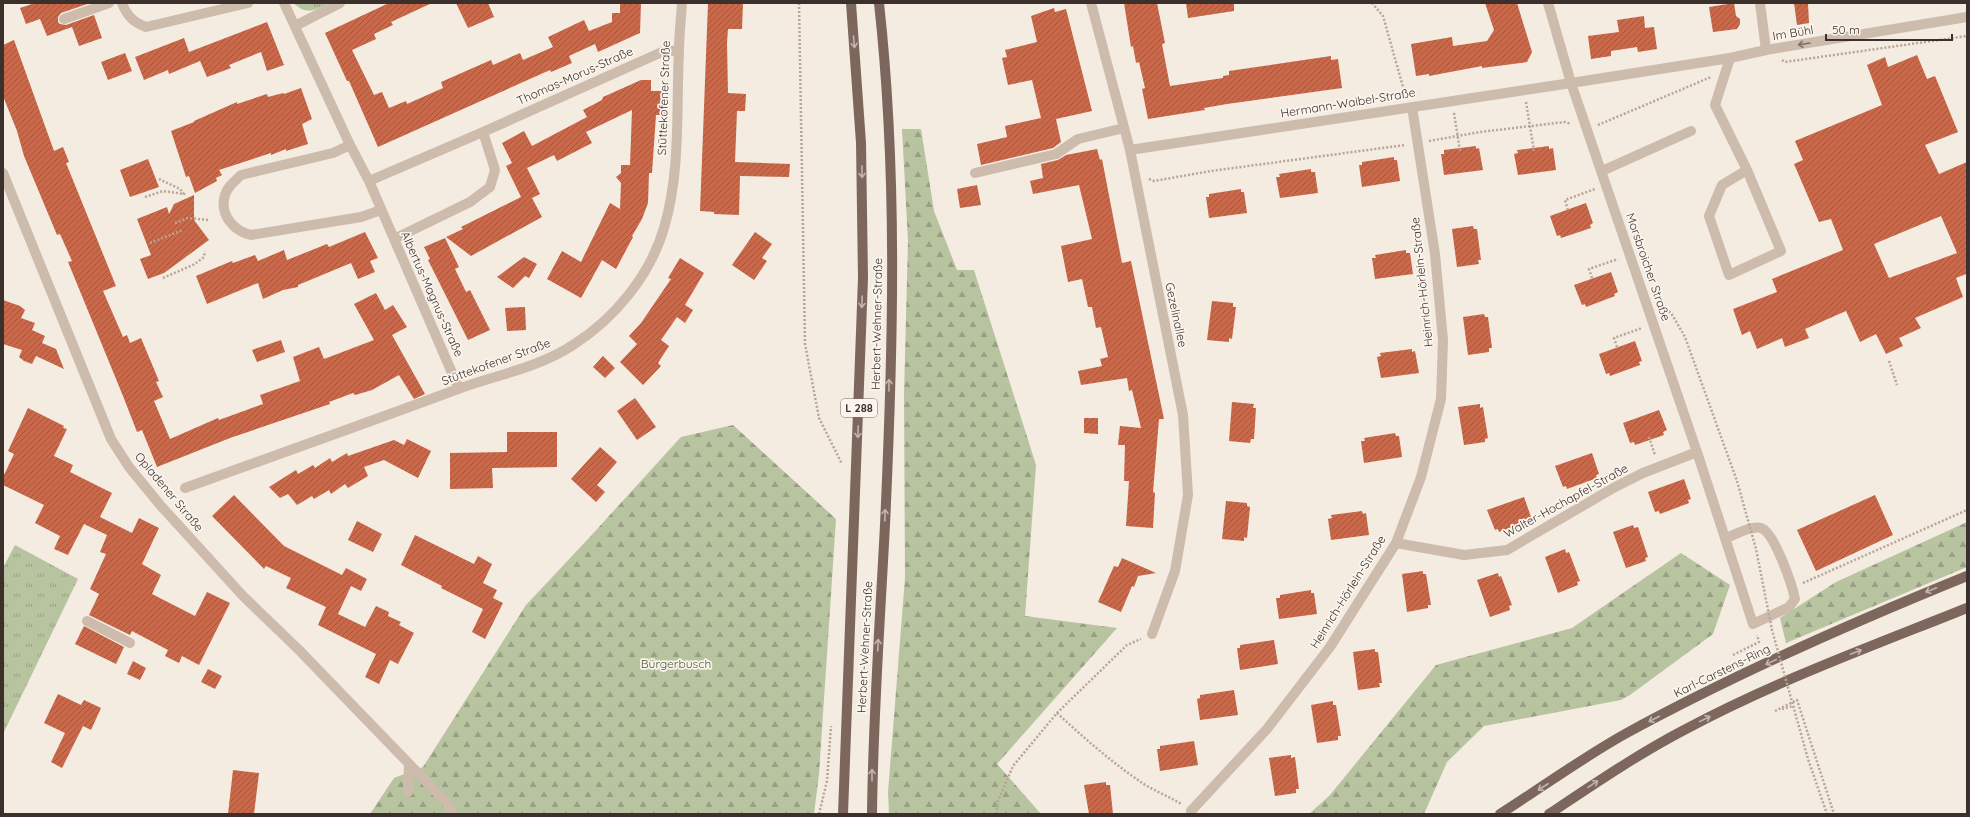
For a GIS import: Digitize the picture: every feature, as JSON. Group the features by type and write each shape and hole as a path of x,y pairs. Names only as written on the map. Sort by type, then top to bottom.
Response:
{"main road":[{"name":"Herbert-Wehner-Straße","path":"843,814 863,278 861,143 851,3"},
{"name":"Herbert-Wehner-Straße","path":"872,814 874,708 885,524 892,276 890,142 885,61 879,3"},
{"name":"Karl-Carstens-Ring","path":"1500,814 1623,735 1712,688 1903,602 1967,576"},
{"path":"1549,814 1618,767 1686,729 1820,666 1967,608"}],"street":[{"path":"64,19 109,3"},
{"path":"122,3 125,11 133,22 146,27 248,3"},
{"name":"Albertus-Magnus-Straße","path":"284,3 350,145 369,181 459,389"},
{"path":"295,26 340,3"},
{"name":"Stüttekofener Straße","path":"185,488 459,389 535,364 574,344 591,332 618,307 648,266 663,230 671,204 678,142 679,50 682,3"},
{"name":"Gezelinallee","path":"1091,3 1130,150 1184,415 1188,495 1175,571 1152,634"},
{"name":"Morsbroicher Straße","path":"1548,3 1571,83 1726,538 1753,624"},
{"path":"1760,3 1766,50"},
{"name":"Im Bühl","path":"1571,83 1730,58 1766,50 1967,17"},
{"name":"Thomas-Morus-Straße","path":"369,181 662,52 679,50"},
{"path":"1730,58 1715,105 1747,170 1781,251 1729,275 1708,216 1722,185 1747,170"},
{"name":"Hermann-Waibel-Straße","path":"1130,150 1571,83"},
{"name":"Heinrich-Hörlein-Straße","path":"1191,811 1267,729 1330,647 1396,543 1421,477 1441,399 1442,340 1437,278 1412,107"},
{"path":"976,173 1056,154 1078,139 1124,128"},
{"path":"1602,171 1691,131"},
{"path":"394,239 470,202 490,187 494,170 483,132"},
{"path":"350,145 333,153 241,175 232,183 225,195 224,205 228,220 238,230 252,235 361,217 381,210"},
{"name":"Opladener Straße","path":"3,173 111,439 129,467 161,506 243,596 370,723 446,802 453,814"},
{"name":"Walter-Hochapfel-Straße","path":"1396,543 1464,555 1507,550 1615,487 1697,452"},
{"path":"1726,538 1751,528 1761,528 1770,534 1792,587 1795,600 1789,607 1753,624"},
{"path":"86,621 130,642"},
{"path":"408,792 409,765"}],"path":[{"path":"798,3 805,344 819,418 843,466"},
{"path":"1372,3 1382,16 1404,92 1412,107"},
{"name":"Im Bühl","path":"1766,50 1785,62 1967,36"},
{"path":"1135,175 1154,181 1211,171 1565,122 1587,129 1711,77 1725,74"},
{"path":"1523,90 1534,151"},
{"path":"1452,101 1460,151"},
{"path":"145,197 163,191 184,194 180,189 159,179"},
{"path":"1568,210 1565,200 1606,185"},
{"path":"175,223 188,218 209,220"},
{"path":"150,243 183,230"},
{"path":"163,278 195,264 204,257 205,251"},
{"path":"1592,278 1589,269 1630,254"},
{"path":"1657,298 1673,316 1685,337 1737,481 1756,550 1772,630 1808,759 1827,814"},
{"path":"1617,347 1614,338 1653,324"},
{"path":"1889,361 1897,386"},
{"path":"1649,437 1659,467"},
{"path":"1792,587 1967,510"},
{"path":"1733,655 1759,642 1753,624"},
{"path":"996,814 998,801 1014,766 1057,713 1127,645 1152,634"},
{"path":"1793,706 1775,711 1797,700 1834,814"},
{"path":"1057,713 1104,756 1140,782 1170,796 1191,811"},
{"path":"818,814 827,781 832,720"}],"green space":[{"path":"294,3 329,3 315,10 307,11 298,7"},
{"path":"902,129 921,129 934,211 957,270 974,270 1036,465 1025,616 1117,628 997,764 1041,814 889,814 888,792 905,578 904,394 908,241"},
{"name":"Bürgerbusch","path":"733,425 836,519 819,774 814,814 370,814 394,778 423,767 526,605 681,437"},
{"path":"1967,522 1967,567 1786,643 1780,618 1836,582"},
{"path":"15,545 78,579 3,734 3,568"},
{"path":"1681,553 1730,585 1713,634 1630,695 1621,700 1484,726 1447,762 1424,814 1309,814 1330,795 1436,665 1572,628"}],"building":[{"path":"35,3 90,3 61,13 58,17 58,22 66,25 94,15 102,38 79,46 72,27 47,36 40,19 26,24 20,8"},
{"path":"389,3 432,3 391,22 393,25 374,34 376,39 352,50 374,95 382,92 389,108 406,101 407,104 443,88 441,82 491,60 493,65 520,53 523,60 553,47 548,37 584,20 589,31 612,22 612,13 620,13 620,3 641,3 640,33 598,52 595,44 569,56 572,63 551,72 550,70 378,147 349,81 347,81 325,33"},
{"path":"456,3 488,3 494,17 468,28"},
{"path":"708,3 743,3 742,29 728,29 727,43 728,93 746,94 745,111 737,111 735,162 790,164 789,177 740,176 739,215 714,214 714,212 700,211"},
{"path":"1124,3 1157,3 1165,43 1162,44 1170,86 1223,78 1223,76 1229,75 1229,71 1331,56 1331,60 1338,59 1342,88 1227,104 1204,108 1205,110 1148,119 1142,89 1145,88 1139,62 1136,63 1133,46 1131,47"},
{"path":"1186,3 1234,3 1234,11 1188,18"},
{"path":"1485,3 1517,3 1532,52 1527,62 1482,68 1482,66 1429,76 1429,74 1416,76 1411,44 1452,37 1453,46 1487,41 1494,30"},
{"path":"1734,3 1736,16 1740,19 1740,24 1737,29 1713,32 1709,7"},
{"path":"1794,3 1808,3 1809,23 1797,25"},
{"path":"1054,8 1055,12 1066,9 1092,111 1056,119 1061,142 1053,148 981,165 977,144 1007,137 1005,126 1041,118 1032,80 1008,85 1002,58 1007,57 1005,50 1037,42 1031,16"},
{"path":"1644,16 1645,28 1654,27 1657,49 1638,52 1637,47 1611,51 1611,56 1591,59 1588,36 1619,32 1617,20"},
{"path":"267,22 284,65 267,71 261,52 229,65 231,68 207,77 200,61 169,74 168,70 144,80 135,57 184,38 189,52"},
{"path":"14,40 54,151 63,147 69,162 66,163 116,286 103,291 123,337 127,335 130,343 141,338 159,381 156,382 163,397 154,401 170,439 218,418 219,420 263,404 260,395 300,381 293,357 319,347 324,359 374,340 354,304 376,293 385,310 393,305 407,327 392,335 425,394 414,399 399,375 372,390 355,395 353,393 329,402 330,404 230,438 157,467 142,430 137,432 68,262 72,261 60,234 57,235 24,156 17,131 3,96 3,45"},
{"path":"125,53 132,71 108,80 101,62"},
{"path":"1917,55 1927,79 1935,76 1958,132 1925,145 1939,174 1967,162 1967,275 1966,274 1956,278 1963,297 1915,318 1921,328 1899,338 1903,346 1886,354 1876,334 1860,342 1846,311 1805,329 1809,338 1785,347 1782,338 1757,349 1750,331 1742,335 1733,309 1777,292 1772,279 1843,250 1831,219 1819,222 1794,164 1803,160 1795,141 1882,105 1867,65 1885,57 1888,67","holes":["1941,216 1957,253 1889,278 1874,244"]},
{"path":"641,80 651,80 651,91 667,91 667,115 656,115 652,173 649,173 648,203 642,219 616,269 602,260 581,298 547,279 562,251 581,262 610,203 620,209 621,183 616,177 621,173 621,165 630,165 632,110 586,132 592,143 557,161 554,155 527,168 540,194 532,198 542,217 471,256 446,237 463,229 461,227 521,197 506,166 512,163 502,143 524,131 532,146 587,117 583,110 602,100 603,97"},
{"path":"301,88 312,119 302,124 308,144 286,151 286,149 271,155 271,153 219,170 222,175 216,178 217,181 195,193 189,176 186,177 171,131 237,102 237,104 267,94 268,97 284,94"},
{"path":"1476,146 1476,149 1479,148 1483,170 1444,175 1441,154 1444,154 1444,150"},
{"path":"1549,146 1549,149 1553,148 1556,170 1518,175 1514,154 1518,153 1517,150"},
{"path":"1097,149 1100,160 1102,159 1122,263 1131,261 1164,419 1159,419 1153,492 1155,493 1153,528 1126,526 1129,481 1124,481 1125,445 1118,445 1120,426 1141,428 1132,390 1129,391 1127,378 1081,385 1078,371 1102,366 1100,359 1108,357 1101,327 1096,328 1092,307 1088,307 1082,279 1068,282 1061,246 1092,239 1079,185 1033,194 1030,181 1043,178 1041,164 1058,160 1066,155"},
{"path":"1394,157 1394,160 1397,160 1400,181 1362,187 1359,165 1362,165 1362,162"},
{"path":"148,159 159,187 130,197 120,170"},
{"path":"1311,169 1311,172 1315,172 1318,193 1280,198 1276,177 1280,177 1279,174"},
{"path":"977,185 981,205 960,208 957,189"},
{"path":"1241,189 1241,192 1244,192 1247,213 1209,218 1206,197 1209,197 1209,194"},
{"path":"194,195 194,220 209,240 164,273 148,279 140,259 151,255 137,219 167,207 169,214 174,204"},
{"path":"1586,203 1593,223 1590,225 1591,228 1561,238 1560,235 1557,236 1550,216"},
{"path":"1473,226 1474,229 1477,229 1481,260 1478,260 1479,264 1457,267 1452,229"},
{"path":"365,232 378,258 370,261 375,272 358,279 351,263 298,285 298,287 283,290 263,299 258,283 207,304 196,276 232,261 233,263 255,255 258,261 284,250 287,260 327,244 329,247"},
{"path":"755,232 772,244 762,258 767,261 754,280 732,265"},
{"path":"445,238 459,267 455,269 466,292 470,290 490,330 468,340 428,260 430,259 424,247"},
{"path":"1406,250 1406,253 1410,253 1413,274 1375,279 1372,258 1376,258 1375,255"},
{"path":"524,257 537,264 529,278 525,276 513,288 497,277"},
{"path":"680,258 704,273 685,305 693,310 685,323 677,317 661,340 669,346 658,363 661,366 643,385 620,362 637,344 629,336 641,323 671,279 668,278"},
{"path":"1611,272 1618,292 1614,294 1615,296 1586,307 1585,304 1582,305 1574,285"},
{"path":"3,300 20,306 25,310 21,318 35,323 32,330 45,336 42,343 56,349 64,369 36,356 32,364 24,361 19,357 22,350 3,344"},
{"path":"1212,301 1233,303 1233,307 1236,307 1232,339 1229,338 1229,342 1207,340"},
{"path":"525,307 526,330 507,331 505,308"},
{"path":"1484,314 1485,317 1488,317 1492,348 1489,348 1489,352 1468,355 1463,317"},
{"path":"281,340 285,352 257,362 252,350"},
{"path":"1635,341 1642,361 1639,362 1640,365 1610,376 1609,373 1606,374 1599,354"},
{"path":"1412,349 1412,352 1415,351 1419,373 1381,378 1377,357 1381,356 1380,353"},
{"path":"603,356 615,368 605,378 593,367"},
{"path":"635,398 656,427 637,440 617,411"},
{"path":"1232,402 1254,404 1253,408 1256,408 1254,439 1251,439 1250,443 1229,441"},
{"path":"1480,404 1480,408 1483,407 1488,438 1485,439 1485,442 1464,445 1458,407"},
{"path":"28,408 64,426 63,428 67,429 54,456 73,465 70,472 112,493 100,517 132,533 139,518 159,528 142,564 161,575 152,594 195,616 207,592 230,603 199,665 182,656 179,663 165,656 168,650 132,631 130,635 89,615 99,594 90,589 106,554 100,552 107,535 84,524 68,555 54,549 60,536 35,523 44,505 3,485 3,477 14,454 8,451"},
{"path":"1659,410 1667,430 1663,432 1664,435 1635,445 1634,442 1630,443 1623,423"},
{"path":"1084,418 1098,418 1098,434 1084,433"},
{"path":"507,432 557,432 557,467 492,468 493,488 450,489 450,453 507,452"},
{"path":"1395,433 1396,436 1399,436 1402,457 1364,463 1361,441 1365,441 1364,438"},
{"path":"407,439 431,451 418,478 384,460 364,467 368,476 348,488 345,484 331,494 329,490 314,499 312,496 297,505 288,494 280,498 269,487 296,470 298,474 313,465 315,468 330,458 332,462 347,453 348,456 394,440 404,445"},
{"path":"600,447 617,462 597,485 605,492 596,502 571,479"},
{"path":"1592,453 1599,474 1596,475 1597,478 1567,489 1566,486 1563,487 1555,466"},
{"path":"1684,479 1691,499 1688,500 1689,503 1660,514 1659,511 1655,512 1648,492"},
{"path":"234,495 284,546 342,575 346,568 367,579 361,591 351,586 338,614 365,627 376,606 389,612 388,616 401,622 399,625 414,633 398,664 390,660 379,684 365,677 376,654 318,625 326,607 286,588 291,578 266,566 264,569 212,516"},
{"path":"1875,495 1893,535 1816,571 1797,530"},
{"path":"1524,497 1531,517 1528,518 1529,521 1499,532 1498,529 1495,530 1487,510"},
{"path":"1226,501 1247,503 1247,506 1250,507 1247,538 1244,537 1244,541 1222,539"},
{"path":"1362,511 1363,514 1366,513 1369,535 1331,540 1328,519 1332,518 1331,515"},
{"path":"357,521 382,534 373,552 348,540"},
{"path":"1633,525 1634,528 1638,527 1648,557 1645,558 1646,561 1626,568 1613,532"},
{"path":"415,535 474,564 478,556 492,564 483,583 497,590 493,598 503,603 485,639 472,632 483,609 441,588 442,586 401,565"},
{"path":"1565,549 1566,553 1569,552 1580,581 1577,582 1578,585 1558,593 1545,557"},
{"path":"1122,558 1156,573 1138,576 1121,612 1098,602 1114,566 1118,567"},
{"path":"1423,571 1423,574 1426,574 1431,605 1428,605 1428,608 1407,612 1402,574"},
{"path":"1498,573 1499,577 1501,576 1512,605 1509,606 1510,610 1490,617 1477,580"},
{"path":"1311,590 1311,593 1314,593 1317,614 1279,619 1276,598 1280,598 1280,595"},
{"path":"84,626 124,647 116,664 75,644"},
{"path":"1274,640 1278,664 1240,670 1237,648 1240,648 1240,645"},
{"path":"1375,649 1375,652 1378,652 1382,683 1379,683 1380,687 1358,690 1353,652"},
{"path":"133,661 146,668 140,680 127,674"},
{"path":"208,669 222,676 215,689 201,682"},
{"path":"1234,690 1238,715 1200,720 1197,699 1200,698 1200,695"},
{"path":"58,694 81,705 84,700 101,708 91,730 83,726 62,768 51,762 65,733 44,723"},
{"path":"1333,701 1333,705 1336,705 1341,736 1338,736 1338,740 1317,743 1311,705"},
{"path":"1194,741 1198,765 1160,771 1157,749 1160,749 1160,746"},
{"path":"1291,755 1291,758 1295,757 1299,789 1296,789 1296,793 1275,796 1269,758"},
{"path":"233,770 259,773 254,814 228,814"},
{"path":"1106,782 1106,785 1110,785 1113,814 1089,814 1084,785"}]}
